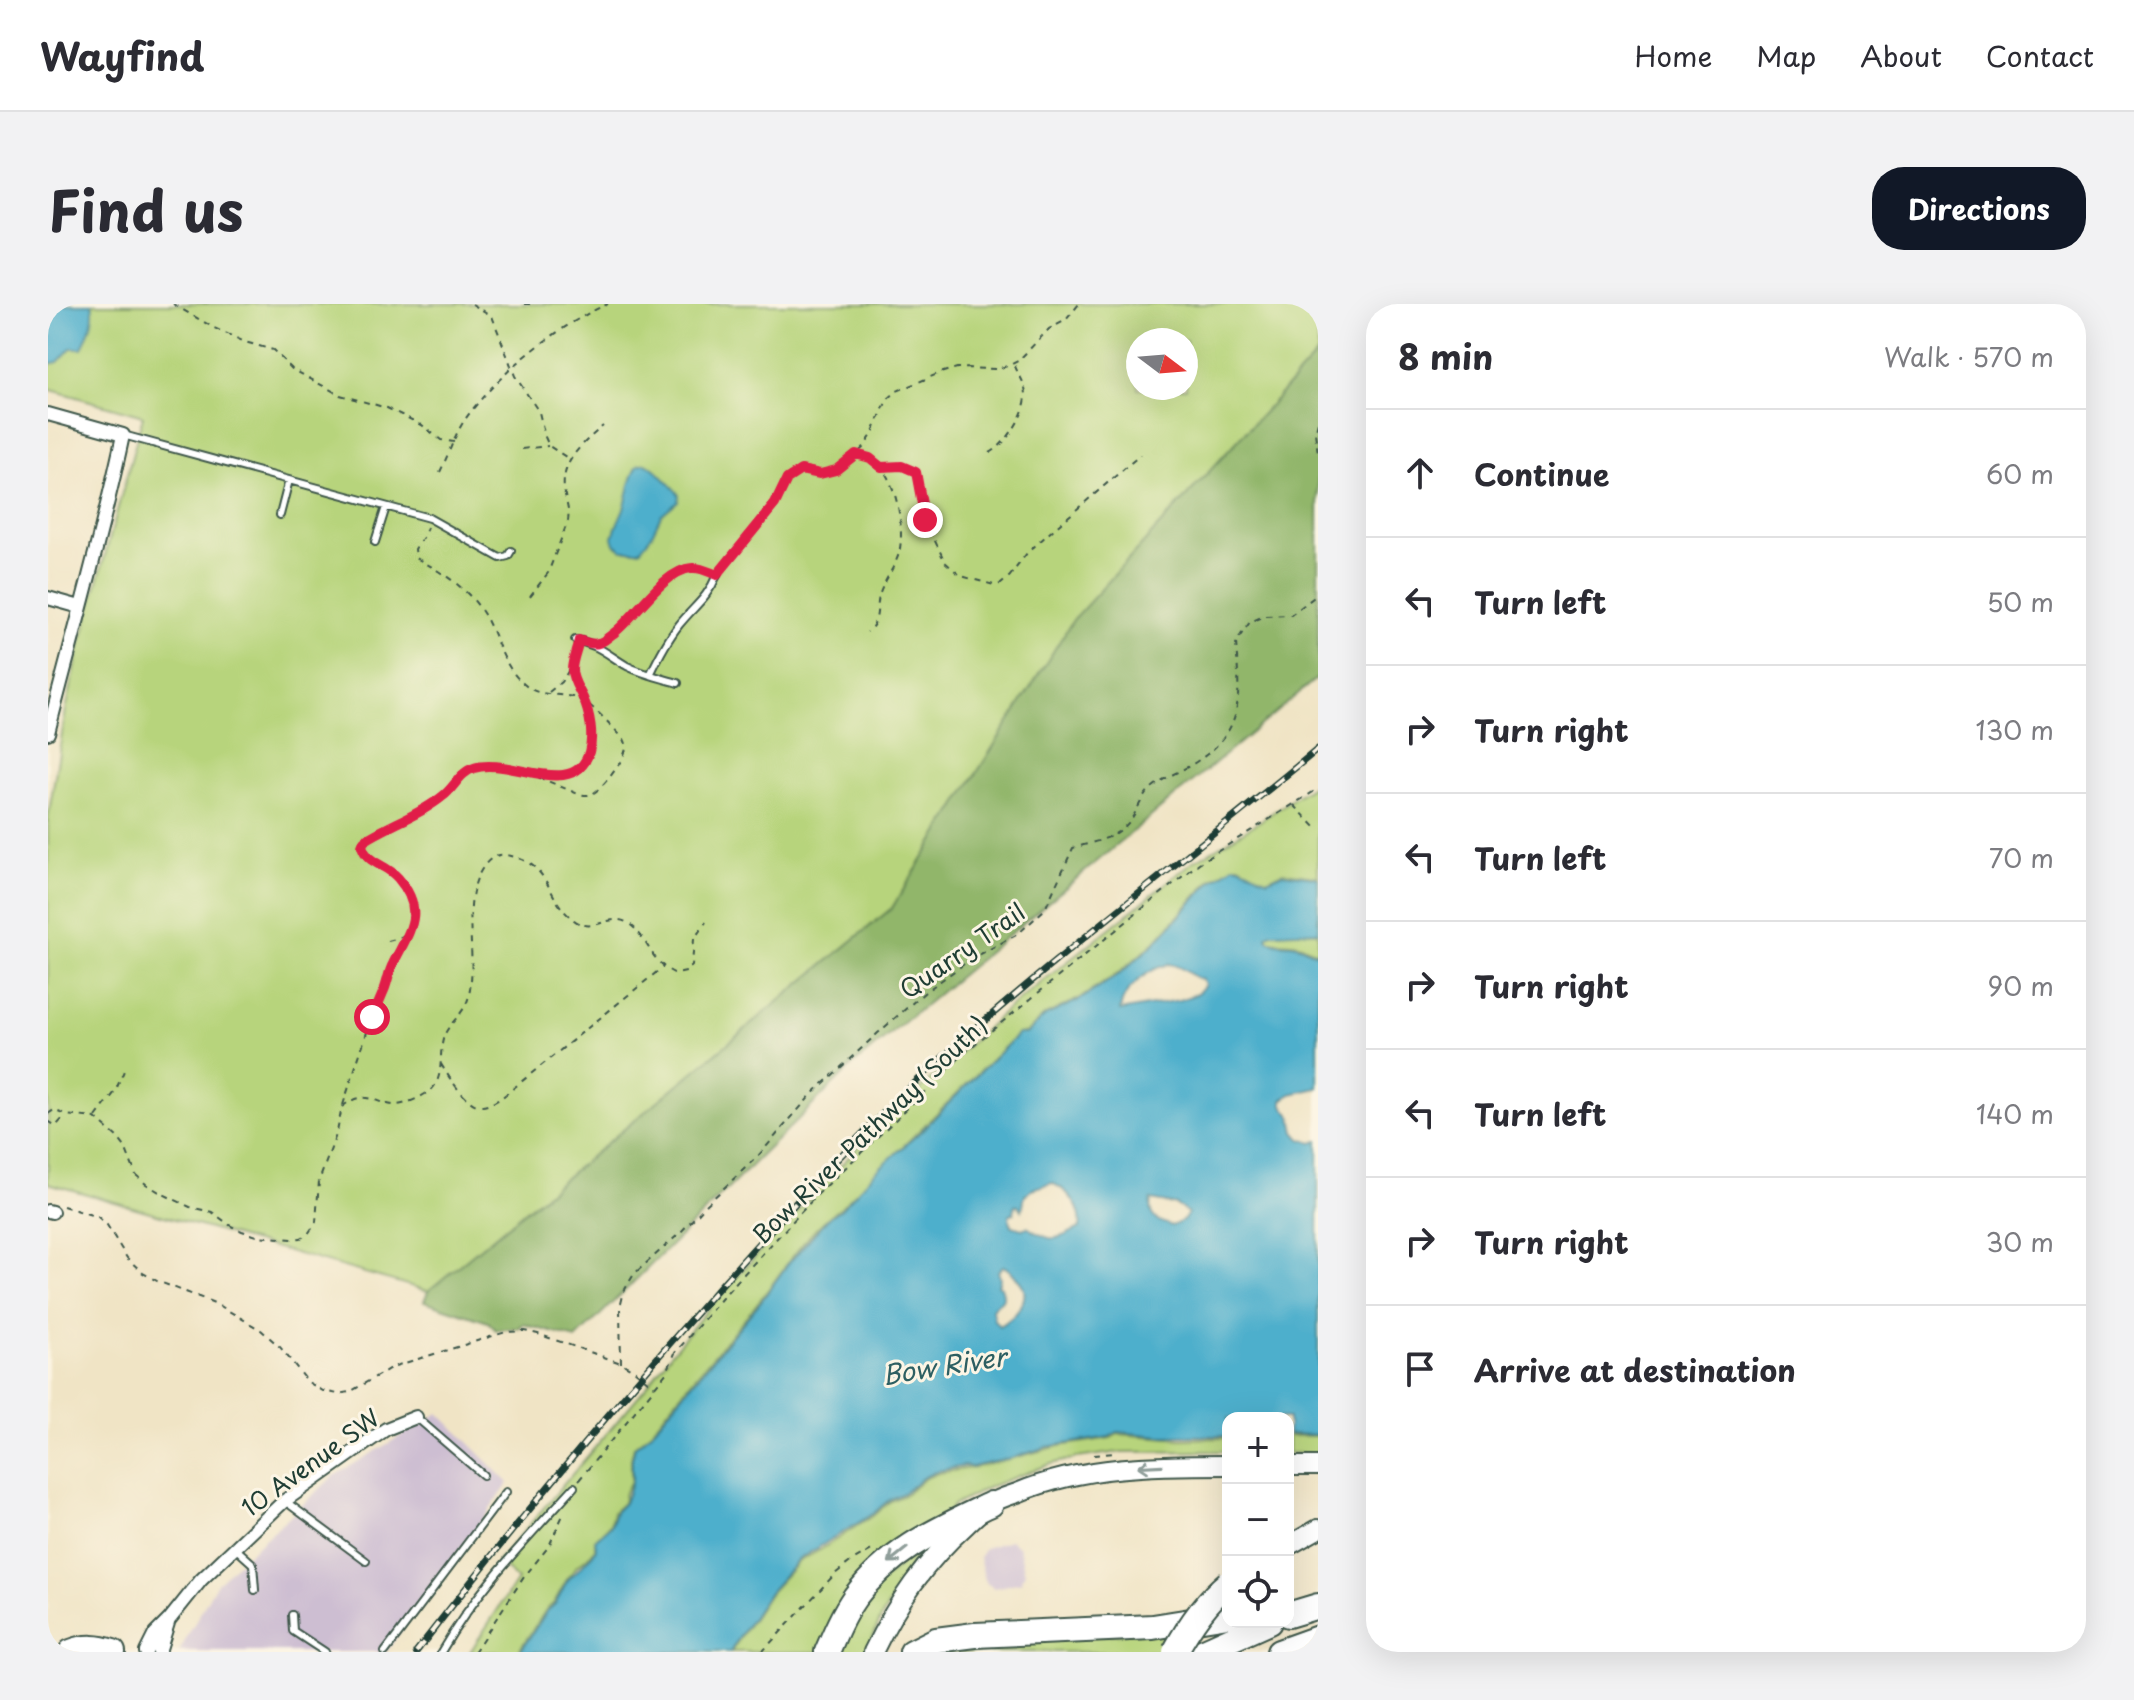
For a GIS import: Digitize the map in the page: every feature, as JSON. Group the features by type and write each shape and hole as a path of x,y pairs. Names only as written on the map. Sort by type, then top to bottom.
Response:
{"highway":[{"path":"827,1652 842,1619 872,1577 900,1552 926,1535 991,1504"},
{"path":"1175,1652 1187,1630 1222,1588"},
{"path":"1294,1608 1318,1606"},
{"path":"1294,1613 1318,1606"},
{"path":"912,1652 936,1640 949,1638 1153,1627 1222,1616"},
{"path":"1202,1652 1256,1628"},
{"path":"1279,1652 1318,1638"},
{"path":"71,1652 82,1648 113,1652"}],"main road":[{"path":"873,1652 891,1615 913,1582 947,1543 991,1504 1041,1483 1109,1468 1222,1465"},
{"path":"1294,1466 1318,1466"},
{"path":"1294,1543 1318,1529"}],"street":[{"path":"48,414 123,435 107,513 48,733"},
{"path":"48,598 80,607"},
{"name":"10 Avenue SW","path":"146,1652 155,1634 201,1580 285,1501 386,1429 416,1417"},
{"name":"10 Avenue SW","path":"159,1652 169,1620"}],"lane":[{"path":"123,435 429,518 500,558 508,556 511,551"},
{"path":"280,515 289,480"},
{"path":"375,542 386,507"},
{"path":"650,675 661,651 679,625 710,591 717,575"},
{"path":"577,640 595,644 625,664 650,675 678,683"},
{"path":"416,1417 483,1475"},
{"path":"441,1652 492,1576 574,1487"},
{"path":"385,1652 506,1492"},
{"path":"285,1501 366,1561"},
{"path":"234,1547 253,1564 255,1590"},
{"path":"292,1615 293,1631 325,1652"}],"path":[{"path":"173,304 214,328 273,350 292,369 340,395 387,408 422,425 441,440 454,442"},
{"path":"472,304 492,316 511,368 539,412 549,446 570,459"},
{"path":"524,304 535,304"},
{"path":"440,472 462,424 500,377 571,323 608,304"},
{"path":"595,644 622,626 657,587 685,570 704,569 717,575 775,504 787,479 801,470 820,474 836,470 856,454 872,435 887,400 897,391 957,368 996,369 1014,363 1049,329 1066,320 1079,304"},
{"path":"990,453 1005,442 1024,410 1025,389 1014,363"},
{"path":"1318,422 1315,433 1318,453"},
{"path":"530,596 548,573 568,521 563,481 570,459 603,426"},
{"path":"522,449 549,446"},
{"path":"856,454 870,458 881,467 899,508 899,552 879,595 876,622 867,632"},
{"path":"881,467 902,466 916,472 925,520 945,562 961,576 994,585 1001,584 1010,576 1027,553 1140,455"},
{"path":"48,1114 54,1110 66,1115 95,1118 118,1138 136,1175 153,1189 190,1207 212,1212 231,1226 266,1237 293,1239 308,1234 316,1222 319,1181 337,1132 342,1107 391,966 406,941 414,915 409,894 393,872 367,859 362,846 364,841 445,795 474,768 494,765 522,770 587,796 605,783 618,764 625,753 624,739 585,702 527,688 503,658 487,620 475,602 449,576 416,558 415,549 424,536 429,518"},
{"name":"Quarry Trail","path":"621,1363 620,1308 624,1291 634,1274 759,1155 812,1094 878,1033 925,992 971,959 1018,934 1045,909 1073,848 1109,838 1128,822 1149,789 1167,776 1195,763 1222,741 1233,722 1239,700 1236,642 1240,633 1250,622 1264,616 1291,615 1318,594"},
{"path":"536,775 575,772 585,763 590,749 591,735 585,702 572,674 577,640"},
{"path":"548,693 561,682 572,666"},
{"name":"Bow River Pathway (South)","path":"474,1652 516,1588 549,1546 574,1487 667,1372 675,1353 816,1196 970,1048 1199,863 1318,789"},
{"path":"1293,804 1318,830"},
{"path":"342,1107 357,1098 376,1099 396,1106 431,1090 436,1083 445,1034 466,1007 469,995 473,893 484,866 497,855 529,862 545,879 563,909 581,925 613,920 627,923 641,936 657,962 676,974 689,970 693,961 694,939 706,922"},
{"path":"388,941 409,931"},
{"path":"441,1063 450,1080 473,1104 487,1105 500,1099 663,967"},
{"path":"95,1118 115,1092 126,1066"},
{"path":"48,1121 56,1126 66,1115"},
{"path":"50,1212 60,1205 98,1217 107,1225 127,1258 143,1273 217,1304 261,1330 280,1347 308,1382 323,1391 338,1394 350,1392 392,1367 506,1332 524,1331 621,1363 655,1387"},
{"path":"762,1652 849,1563"}],"shaded area":[{"path":"439,1413 509,1483 386,1652 179,1652 217,1582 334,1476"},
{"path":"1010,1540 1019,1547 1025,1573 1021,1582 994,1588 986,1583 979,1558 985,1548"}],"green space":[{"path":"48,304 1318,304 1318,353 1073,620 892,908 428,1291 48,1183 48,818 80,647 143,416 48,389"},
{"path":"1318,353 1318,677 853,1065 576,1339 523,1324 519,1328 496,1330 488,1322 424,1301 428,1291 892,908 1073,620"},
{"path":"1318,782 1318,878 1283,872 1267,880 1236,865 1211,880 1155,942 1119,973 1079,999 1045,1015 1026,1033 1018,1034 817,1228 650,1433 634,1446 631,1481 623,1503 613,1512 610,1525 595,1540 592,1553 576,1567 518,1652 470,1652 517,1580 498,1562 723,1291 860,1145 1003,1013 1194,861"},
{"path":"1318,932 1318,952 1301,945 1268,940 1267,935 1272,933"},
{"path":"1118,1434 1181,1439 1222,1438 1222,1451 1119,1452 1077,1458 991,1486 952,1506 948,1516 903,1543 818,1652 731,1652 770,1592 799,1561 904,1495 923,1479 1059,1446 1111,1438"},
{"path":"1294,1436 1318,1436 1318,1454 1294,1453"},
{"path":"923,1543 880,1620 866,1652 834,1652 871,1592"},
{"path":"1180,1628 1169,1652 921,1652"}],"water":[{"path":"48,304 92,304 93,315 82,348 71,348 58,362 48,364"},
{"path":"646,463 679,494 678,501 661,515 640,550 623,550 615,544 613,537 635,470 638,465"},
{"name":"Bow River","path":"1235,865 1267,880 1283,873 1318,879 1318,931 1267,935 1272,942 1297,945 1318,954 1318,1088 1291,1094 1283,1100 1283,1105 1301,1139 1312,1143 1318,1141 1318,1435 1294,1434 1294,1412 1222,1412 1222,1436 1118,1432 1109,1437 1046,1447 972,1467 937,1471 798,1560 769,1592 730,1652 520,1652 555,1604 567,1581 593,1554 595,1540 611,1526 615,1512 624,1503 632,1481 635,1446 650,1434 827,1219 841,1209 1018,1034 1026,1034 1045,1016 1079,1000 1120,974 1155,943 1212,881","holes":["1169,964 1203,980 1205,985 1197,994 1179,1000 1120,1011 1131,988 1145,975","1052,1183 1074,1201 1080,1228 1064,1236 1048,1238 1027,1227 1012,1226 1009,1217 1014,1213 1015,1205 1022,1210 1025,1195 1032,1189","1151,1200 1176,1205 1188,1213 1184,1220 1172,1226 1162,1223 1152,1215","1003,1266 1023,1286 1024,1299 1017,1312 999,1326 992,1309 1003,1296 998,1285 998,1271"]}],"railway":[{"path":"416,1652 633,1386 761,1240 861,1135 931,1068 1026,986 1318,749"}],"route":[{"path":"372,1017 391,966 413,925 414,915 409,894 401,882 393,872 367,859 362,846 364,841 445,795 451,786 474,768 494,765 536,775 569,774 579,769 590,749 591,735 585,702 572,674 579,640 595,644 602,642 633,616 657,587 685,570 704,569 717,575 775,504 787,479 801,470 820,474 836,470 856,454 870,458 881,467 902,466 913,470 919,477 925,520"}]}
